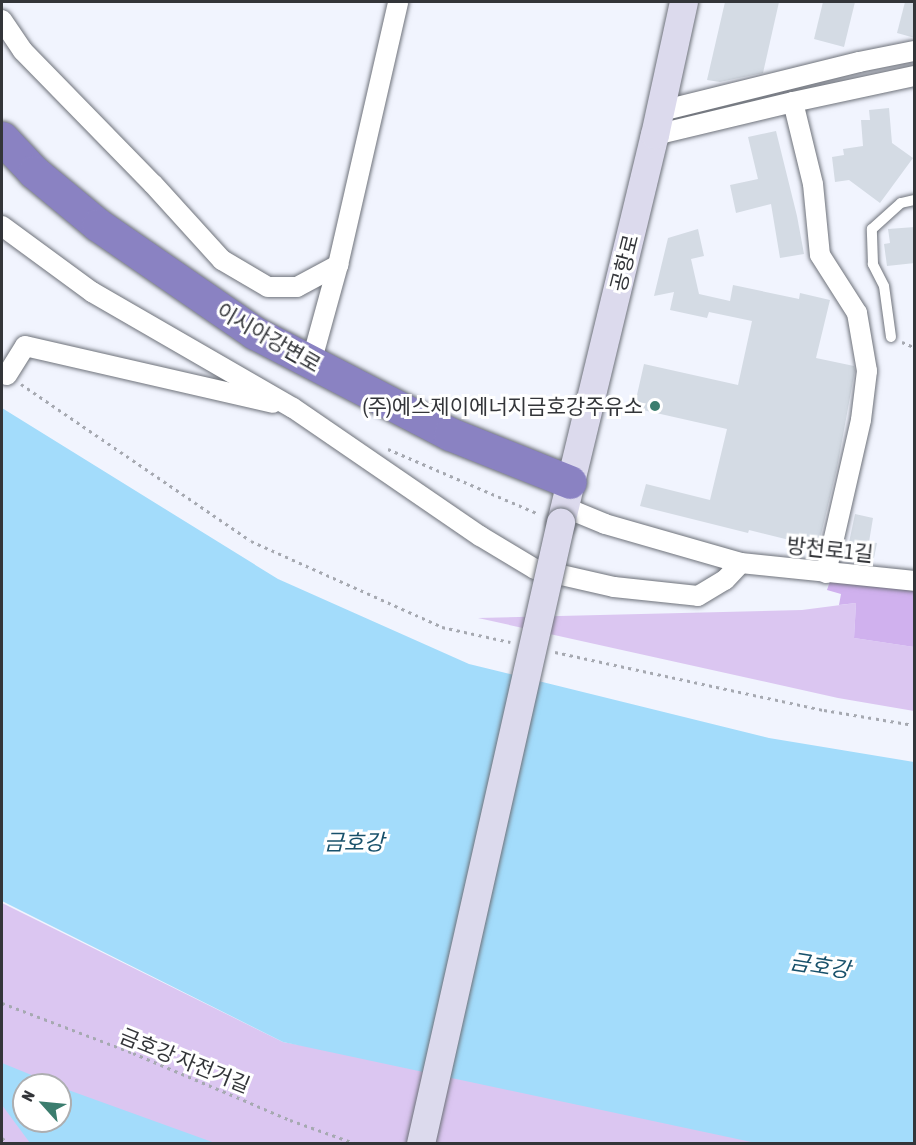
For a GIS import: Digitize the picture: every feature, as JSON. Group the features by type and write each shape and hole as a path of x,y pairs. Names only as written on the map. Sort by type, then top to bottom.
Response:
{"highway":[{"name":"이시아강변로","path":"2,138 34,172 98,225 255,333 450,434 565,503"},
{"name":"이시아강변로","path":"2,168 84,242 244,348 405,433 565,503"}],"main road":[{"name":"공항로","path":"421,1143 565,503 658,123 684,2"}],"street":[{"path":"311,363 338,265 398,2"},
{"path":"2,20 23,51 153,184 222,260 268,287 297,287 338,265"},
{"path":"658,123 859,62 915,51"},
{"path":"658,123 793,102 915,76"},
{"path":"793,102 813,184 820,255 857,313 867,371 861,420 826,573"},
{"path":"2,226 92,292 293,408 480,536 535,568 614,587 698,596 725,580 741,563"},
{"path":"7,375 25,346 293,408"},
{"name":"방천로1길","path":"565,503 605,524 741,563 915,581"}],"lane":[{"path":"891,337 884,286 873,264 872,229 900,203 915,201"}],"path":[{"path":"7,375 251,541 442,627 520,644"},
{"path":"379,444 565,503"},
{"path":"553,651 824,710 915,725"},
{"name":"금호강 자전거길","path":"2,1003 133,1053 290,1120 357,1143"},
{"path":"2,1138 10,1143"}],"shaded area":[{"path":"830,581 914,590 914,647 854,638 856,603 839,605 841,594 827,590"},
{"path":"856,603 854,638 914,647 914,711 838,698 478,618 802,610"},
{"path":"2,903 283,1042 845,1143 2,1143"}],"water":[{"name":"금호강","path":"2,408 278,579 469,664 769,738 914,762 914,1143 756,1143 283,1042 2,901"},
{"path":"2,1063 27,1073 12,1073 12,1119 2,1105"},
{"path":"72,1091 215,1143 30,1143 23,1133 72,1133"}],"building":[{"path":"725,2 779,2 763,73 720,82 707,80"},
{"path":"823,2 855,2 844,47 814,39"},
{"path":"905,2 915,2 915,38 897,33"},
{"path":"889,108 892,143 913,158 880,203 849,180 835,182 832,157 844,155 843,149 863,146 861,120 870,120 869,110"},
{"path":"776,131 804,254 780,258 771,204 736,213 730,185 758,179 748,137"},
{"path":"915,227 915,263 887,266 884,244 890,243 888,229"},
{"path":"698,229 704,256 691,259 699,294 730,301 733,285 799,299 800,293 830,300 816,358 854,366 855,370 837,468 818,547 749,530 748,533 640,506 646,484 710,500 727,429 634,408 644,364 738,385 752,321 709,312 707,318 670,310 674,292 654,296 668,238"},
{"path":"855,514 873,518 869,542 877,543 874,558 847,552"}],"place":[{"name":"(주)에스제이에너지금호강주유소","path":"655,406"}]}
